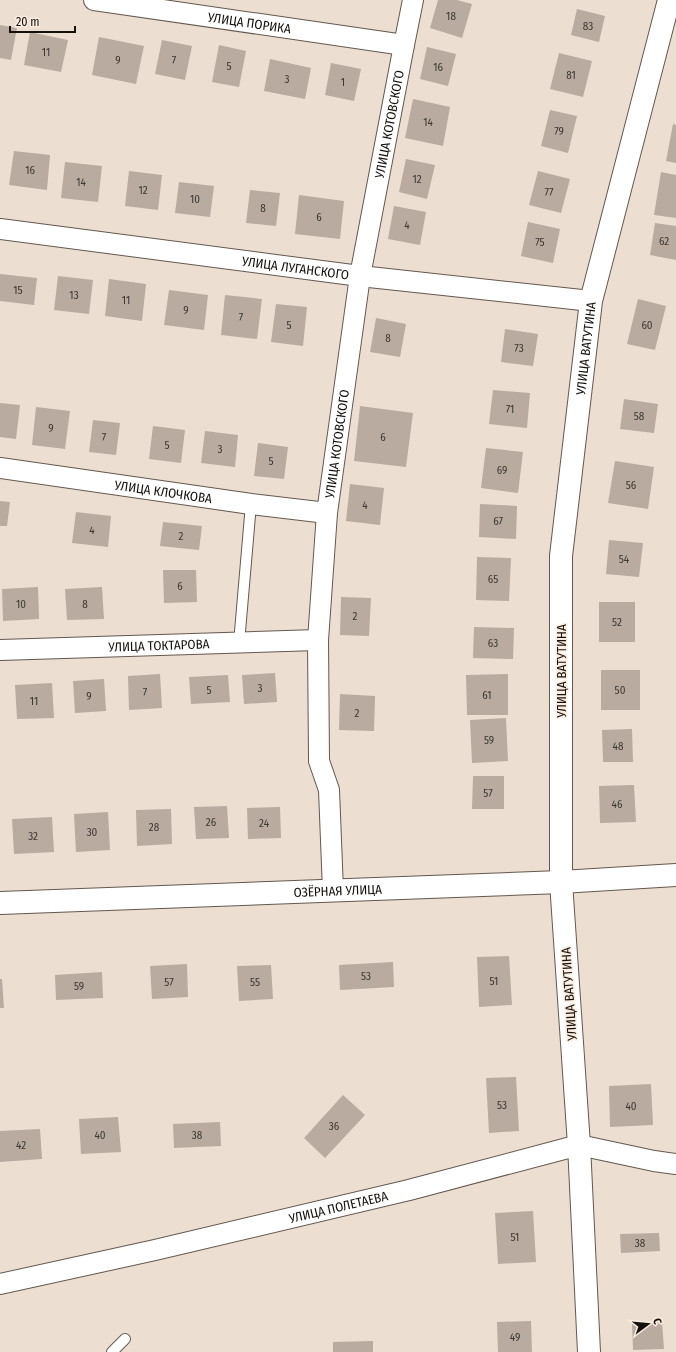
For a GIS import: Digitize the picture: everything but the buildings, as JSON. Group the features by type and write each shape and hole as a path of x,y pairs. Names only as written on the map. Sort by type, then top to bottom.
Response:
{"street":[{"name":"УЛИЦА ПОРИКА","path":"94,0 404,45"},
{"name":"УЛИЦА КОТОВСКОГО","path":"333,891 329,790 319,761 318,640 326,513 360,276 414,0"},
{"name":"УЛИЦА ВАТУТИНА","path":"589,1352 579,1144 561,882 561,556 591,301 669,0"},
{"name":"УЛИЦА ЛУГАНСКОГО","path":"0,229 360,276 591,301"},
{"name":"УЛИЦА КЛОЧКОВА","path":"0,468 251,504 326,513"},
{"name":"УЛИЦА ТОКТАРОВА","path":"0,650 318,640"},
{"name":"ОЗЁРНАЯ УЛИЦА","path":"0,903 561,882 676,875"},
{"name":"УЛИЦА ПОЛЕТАЕВА","path":"0,1284 155,1250 409,1190 579,1144 654,1161 676,1164"}],"lane":[{"path":"239,643 251,504"},
{"path":"112,1352 125,1339"}]}
